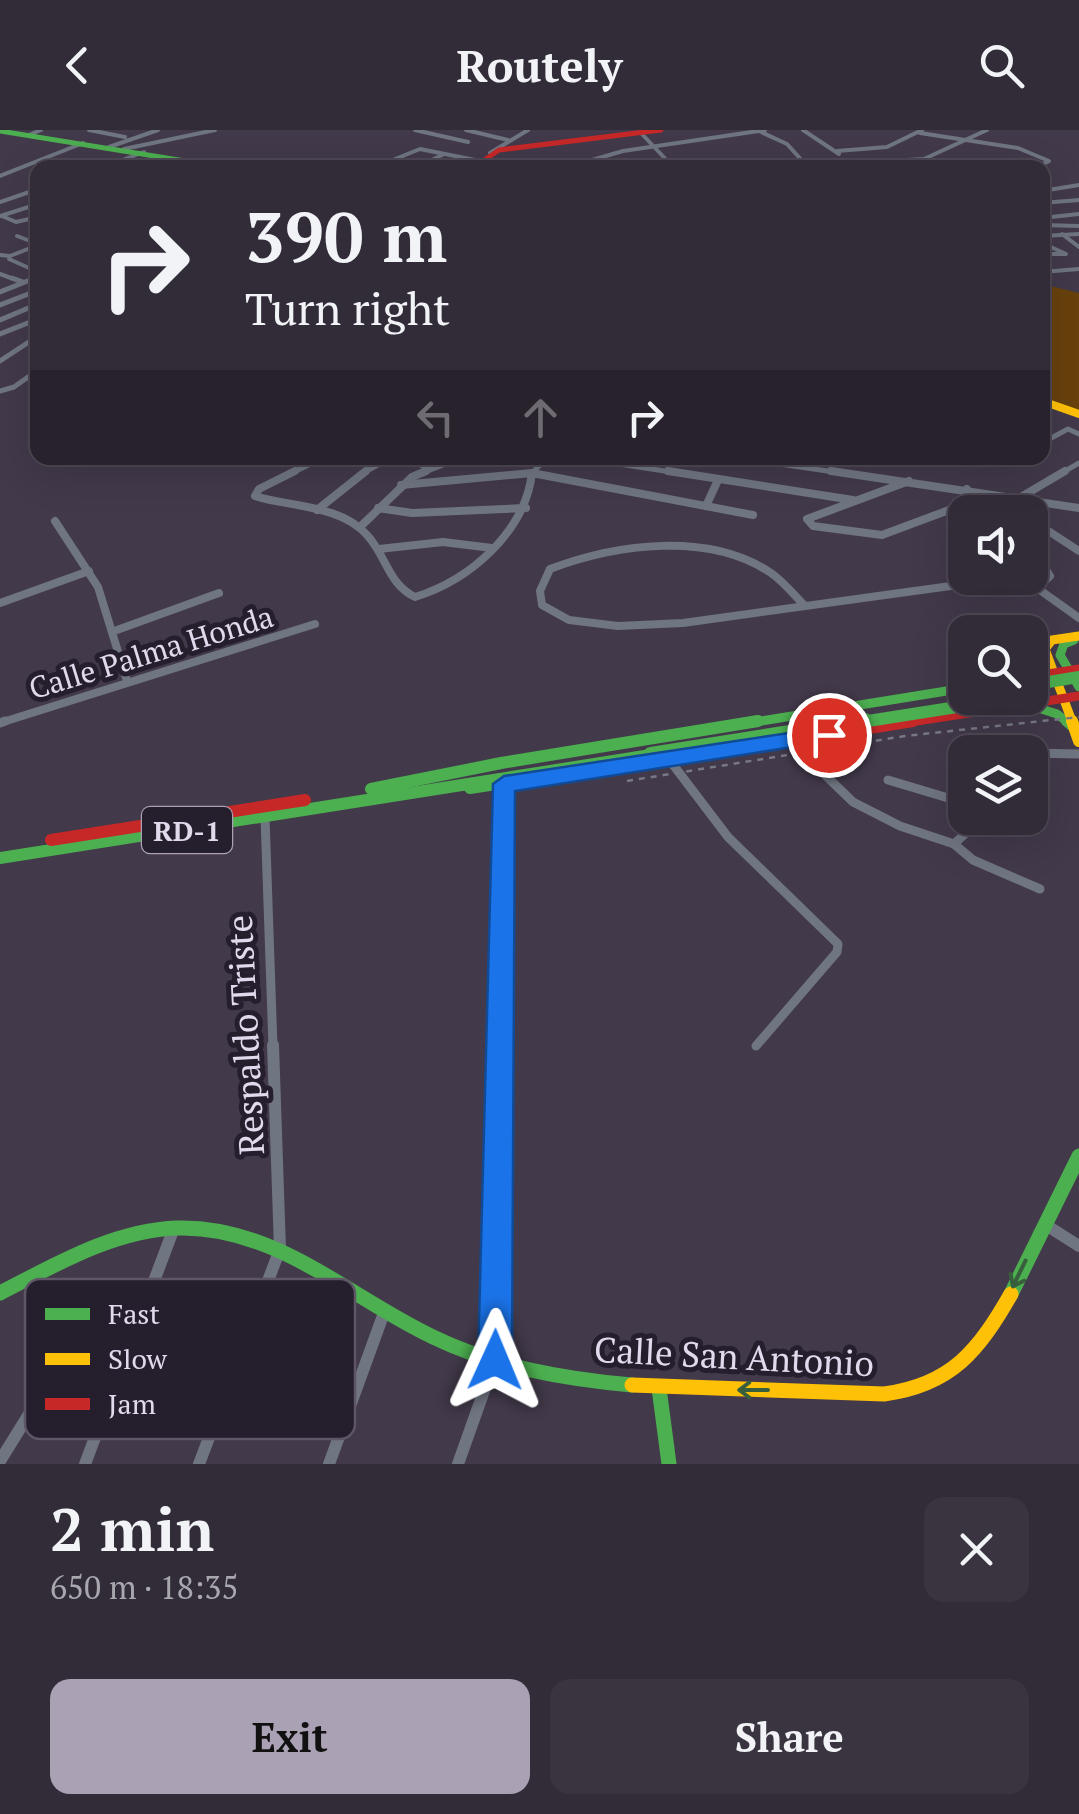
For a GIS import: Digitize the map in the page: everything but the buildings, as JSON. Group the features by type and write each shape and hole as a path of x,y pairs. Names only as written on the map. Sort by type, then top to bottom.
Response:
{"main road":[{"path":"0,130 86,136 190,160"},
{"path":"486,160 614,132 654,134"},
{"path":"1050,404 1079,414"},
{"path":"1078,737 1076,692 1061,649 1079,638"},
{"name":"RD-1","path":"1048,696 1076,692"},
{"path":"372,793 500,763 948,693"},
{"path":"932,694 948,696 956,702 957,709 944,717"},
{"name":"RD-1","path":"650,751 948,695"},
{"name":"RD-1","path":"0,848 948,709"},
{"path":"1048,710 1057,714 1078,737"},
{"path":"372,793 504,784 953,715"},
{"name":"RD-1","path":"0,858 265,817 372,793"},
{"name":"Calle San Antonio","path":"355,1290 436,1339 530,1370 659,1388 911,1394 933,1386 952,1372 988,1329 1079,1156"},
{"name":"Calle San Antonio","path":"29,1279 110,1240 174,1228 236,1234 280,1249 337,1279"},
{"name":"Calle San Antonio","path":"0,1293 25,1281"},
{"path":"659,1388 669,1464"}],"street":[{"path":"116,160 128,147 158,130"},
{"path":"128,147 185,132 214,130"},
{"path":"415,130 468,142"},
{"path":"437,135 448,130"},
{"path":"466,130 508,140"},
{"path":"482,134 489,130"},
{"path":"482,160 528,130"},
{"path":"803,130 845,160"},
{"path":"811,134 822,130"},
{"path":"906,160 934,157 987,130"},
{"path":"584,160 654,134 762,131 787,144 801,160"},
{"path":"837,151 888,147 921,132 1018,148 1046,160"},
{"path":"654,134 669,160"},
{"path":"45,160 86,136"},
{"path":"394,160 420,150 476,160"},
{"path":"430,160 444,154"},
{"path":"0,176 30,166"},
{"path":"1050,190 1079,186"},
{"path":"0,202 30,192"},
{"path":"1050,203 1079,200"},
{"path":"1,216 30,207"},
{"path":"1050,220 1079,214"},
{"path":"1,216 13,222 30,219"},
{"path":"26,220 30,222"},
{"path":"1050,223 1079,226"},
{"path":"1062,234 1079,247"},
{"path":"1050,237 1079,234"},
{"path":"17,236 30,241"},
{"path":"1050,244 1066,254 1050,254"},
{"path":"0,255 10,256 30,247"},
{"path":"9,259 30,270"},
{"path":"1050,271 1079,269"},
{"path":"0,274 24,282"},
{"path":"1,291 30,279"},
{"path":"0,306 30,293"},
{"path":"0,306 15,314"},
{"path":"0,320 30,307"},
{"path":"0,334 30,322"},
{"path":"0,361 30,341"},
{"path":"3,391 30,375"},
{"path":"1050,439 1068,429 1079,434"},
{"path":"1023,495 1079,463"},
{"path":"308,465 255,492 255,496 316,510 360,527 379,549 405,594 424,596 464,573 492,548 526,508 532,473 540,465"},
{"path":"316,510 354,478 379,465"},
{"path":"421,465 429,469"},
{"path":"360,527 401,486 441,465"},
{"path":"624,465 853,500"},
{"path":"793,465 1004,495"},
{"path":"401,486 532,473 753,515"},
{"path":"706,506 718,480"},
{"path":"911,480 807,519 810,524 827,529 882,534 949,510 960,504 967,489"},
{"path":"987,493 990,495"},
{"path":"1048,502 1079,508"},
{"path":"378,508 412,513 526,508"},
{"path":"55,522 64,543 90,571 116,630 127,681"},
{"path":"1048,531 1079,552"},
{"path":"379,549 443,542 492,548"},
{"path":"806,606 764,569 676,546 656,546 565,563 550,570 540,594 548,611 601,625 709,624 948,585"},
{"path":"0,604 90,571"},
{"path":"116,630 219,593"},
{"path":"1047,595 1079,618"},
{"name":"Calle Palma Honda","path":"0,723 316,624"},
{"path":"790,741 854,802 900,826 954,844 973,860 1040,889"},
{"path":"1048,753 1079,754"},
{"path":"668,758 728,836 838,944 837,952 756,1046"},
{"path":"888,780 948,797"},
{"path":"458,1464 495,1360 504,784"},
{"name":"Respaldo Triste","path":"265,817 280,1249"},
{"path":"954,844 964,835"},
{"path":"1044,1224 1079,1246"},
{"path":"155,1279 174,1228"},
{"path":"269,1279 280,1249"},
{"path":"355,1392 385,1310"},
{"path":"0,1461 25,1422"},
{"path":"85,1464 94,1439"},
{"path":"200,1464 209,1439"},
{"path":"329,1464 338,1439"}],"shaded area":[{"path":"1050,286 1079,293 1079,410 1050,400"}],"railway":[{"path":"627,781 905,736 1079,717"}],"traffic: fast":[{"path":"0,131 179,160"},
{"path":"1074,640 1064,644 1060,655 1079,687"},
{"path":"1048,682 1079,677"},
{"path":"371,789 501,763 948,691"},
{"path":"651,755 948,708"},
{"path":"1048,711 1073,726"},
{"path":"0,858 651,755"},
{"path":"470,788 663,759"},
{"path":"1011,1294 1079,1156"},
{"path":"28,1279 131,1235 178,1228 214,1230 247,1238 280,1250 333,1279"},
{"path":"0,1293 25,1280"},
{"path":"355,1293 433,1337 481,1356 531,1370 632,1385"},
{"path":"659,1388 669,1464"}],"traffic: slow":[{"path":"1050,404 1079,414"},
{"path":"1079,636 1052,640 1045,649 1079,741"},
{"path":"632,1385 884,1394 907,1391 928,1385 961,1363 988,1332 1011,1294"}],"traffic: jam":[{"path":"485,160 499,150 661,130"},
{"path":"1048,674 1079,669"},
{"path":"851,731 1079,696"},
{"path":"51,840 305,800"}],"route":[{"path":"495,1360 504,784 829,735"}]}
